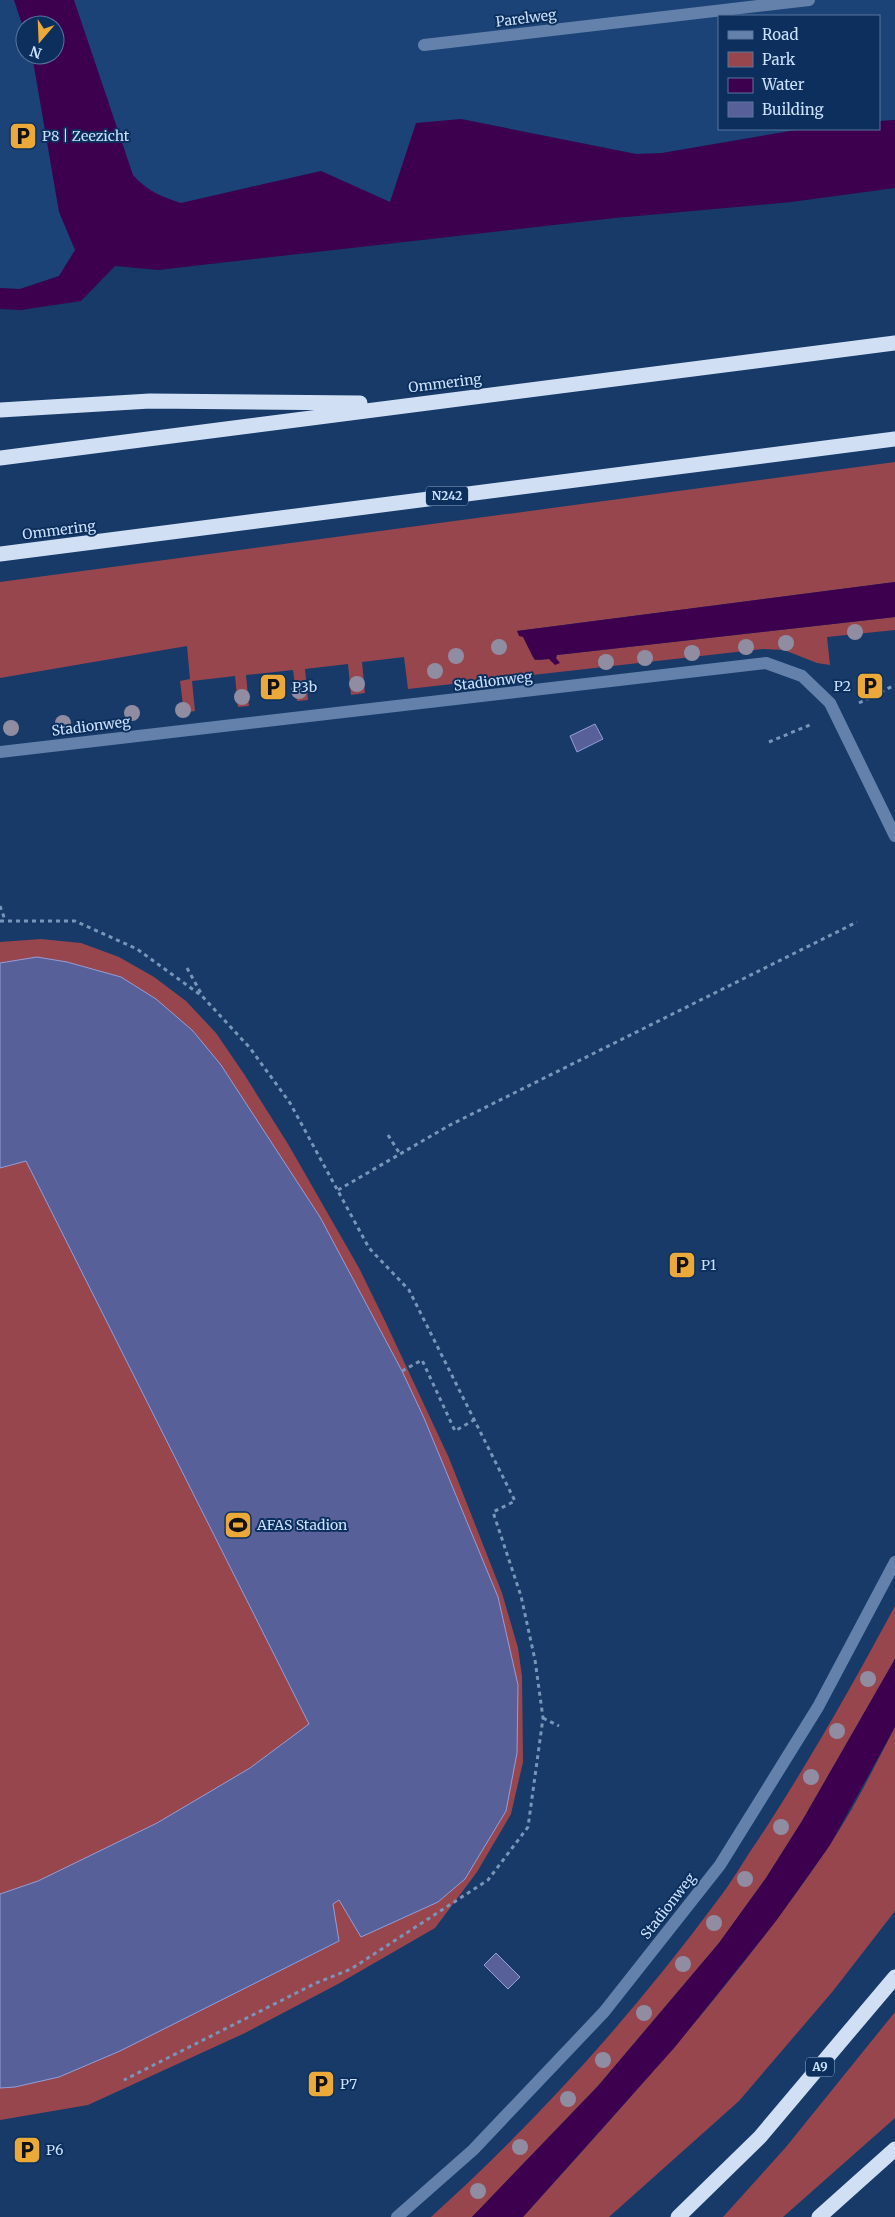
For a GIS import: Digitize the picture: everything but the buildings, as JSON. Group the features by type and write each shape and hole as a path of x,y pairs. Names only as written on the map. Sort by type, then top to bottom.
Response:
{"highway":[{"name":"Ommering","path":"0,458 895,343"},
{"path":"0,410 150,401 414,404"},
{"name":"Ommering","path":"0,554 895,439"},
{"name":"A9","path":"678,2217 760,2137 895,1977"},
{"path":"819,2217 895,2149"}],"street":[{"name":"Parelweg","path":"424,44 809,0"},
{"name":"Stadionweg","path":"0,752 766,663 802,676 830,703 895,836"},
{"name":"Stadionweg","path":"397,2217 473,2150 604,2012 720,1865 818,1707 895,1562"}],"path":[{"path":"0,906 5,920"},
{"path":"0,921 75,921 137,949 202,996 250,1048 290,1103 369,1248 408,1290 515,1501 492,1512 521,1596 535,1660 543,1718 528,1827 488,1880 351,1969 307,1987 124,2080"},
{"path":"337,1190 450,1125 857,922"},
{"path":"187,968 202,996"},
{"path":"388,1135 400,1154"},
{"path":"402,1371 422,1360 455,1431 474,1420"},
{"path":"543,1718 559,1726"}],"shaded area":[{"path":"0,0 895,0 895,120 880,121 880,15 718,15 718,130 796,130 662,153 636,154 461,119 390,202 321,171 182,203 59,276 19,289 0,288"}],"green space":[{"path":"895,462 895,582 517,631 523,636 533,657 540,660 556,658 557,655 895,617 895,630 827,637 830,665 817,663 784,650 763,649 408,689 404,657 362,662 365,693 351,695 348,664 305,669 308,700 297,701 293,670 246,675 249,706 238,707 235,676 192,681 195,711 184,713 180,681 190,679 187,646 0,678 0,582"},
{"name":"AFAS Stadion","path":"41,939 81,943 119,957 154,977 186,1001 216,1033 288,1144 359,1268 385,1321 449,1458 502,1593 518,1648 522,1676 523,1762 511,1814 477,1872 435,1928 338,1984 245,2033 88,2105 0,2120 0,942"},
{"path":"895,1606 895,1659 802,1821 766,1878 719,1943 598,2086 472,2217 431,2217 545,2106 617,2026 685,1944 728,1886 794,1783 846,1695"},
{"path":"895,1727 895,1911 833,1991 739,2101 609,2217 523,2217 682,2037 758,1944 838,1832 864,1788"},
{"path":"895,2012 895,2118 783,2217 723,2217 786,2147"}],"water":[{"path":"14,0 74,0 133,175 155,193 181,203 321,171 390,202 416,123 461,119 636,154 662,153 796,130 880,130 880,121 895,120 895,188 791,202 615,218 158,270 115,266 81,301 21,310 0,309 0,288 20,289 59,276 75,250 59,212 34,65 65,65 65,15 19,15"},
{"path":"895,582 895,617 557,655 556,658 560,663 555,665 549,659 535,660 523,637 519,636 517,631"},
{"path":"895,1659 895,1727 830,1845 776,1921 675,2047 523,2217 472,2217 598,2086 719,1943 766,1878 802,1821"}],"place":[{"name":"P8 | Zeezicht","path":"23,136"},
{"name":"P2","path":"870,686"},
{"name":"P3b","path":"273,687"},
{"name":"P1","path":"682,1265"},
{"name":"AFAS Stadion","path":"238,1525"},
{"name":"P7","path":"321,2084"},
{"name":"P6","path":"27,2150"}]}
